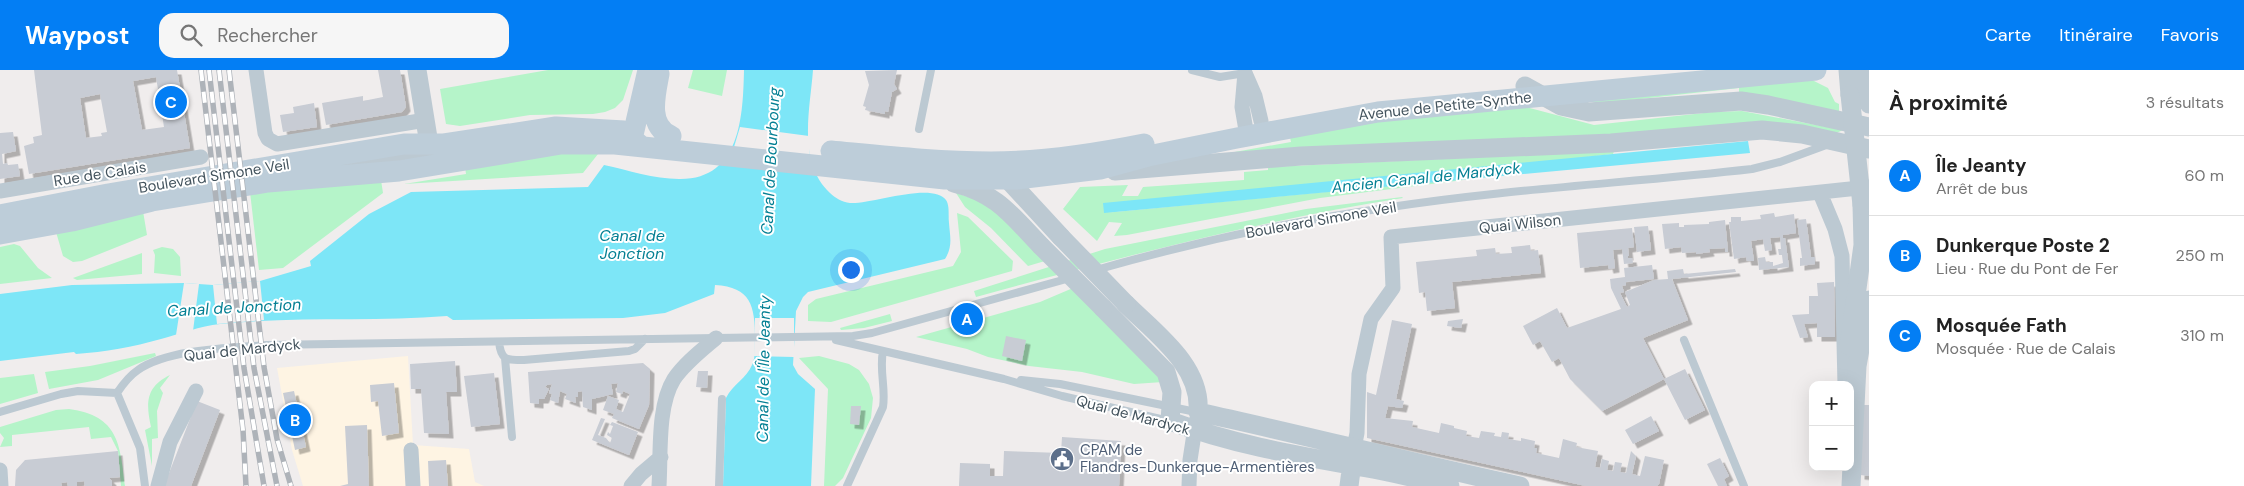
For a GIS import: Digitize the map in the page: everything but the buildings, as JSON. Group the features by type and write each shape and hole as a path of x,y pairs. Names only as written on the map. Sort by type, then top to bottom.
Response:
{"main road":[{"path":"637,139 648,70"},
{"path":"660,70 656,95 656,118 668,142"},
{"name":"Avenue de Petite-Synthe","path":"1533,91 1676,70"},
{"name":"Avenue de Petite-Synthe","path":"1079,172 1251,127 1376,101 1816,70"},
{"name":"Boulevard Simone Veil","path":"0,215 176,182 404,144 456,142 556,127 585,127 637,139 850,160"},
{"path":"850,160 985,162 1055,157 1251,127"},
{"name":"Boulevard Simone Veil","path":"0,234 72,221 146,202 268,182 399,171 561,144 602,143 637,139"},
{"path":"850,160 928,177 969,180 1009,179 1079,172"}],"street":[{"path":"256,70 265,129 268,139 277,144 426,120"},
{"path":"419,70 429,144"},
{"path":"1848,70 1863,89 1862,205 1865,307 1857,366 1851,486"},
{"path":"1245,72 1255,96 1251,127"},
{"name":"Boulevard Simone Veil","path":"1533,91 1561,106 1598,113 1725,101 1748,101 1869,128"},
{"path":"1079,172 1301,156 1610,143 1762,130 1789,132 1869,149"},
{"name":"Boulevard Simone Veil","path":"268,182 331,168 423,153 428,151 429,144"},
{"name":"Rue de Calais","path":"0,191 201,157"},
{"path":"985,162 998,169 1009,179 1061,237 1185,366 1197,394 1189,486"},
{"path":"928,177 974,188 987,194 1006,210 1166,372 1172,388 1171,415"},
{"name":"Quai Wilson","path":"1353,457 1357,433 1359,374 1371,319 1393,288 1390,237 1869,187"},
{"path":"1820,193 1835,229 1842,256 1845,381"},
{"path":"1846,381 1865,307"},
{"path":"659,486 664,414 671,384 688,363 722,338"},
{"path":"158,486 170,442 196,391"},
{"name":"Quai de Mardyck","path":"1171,415 1353,457"},
{"path":"411,450 413,486"},
{"path":"631,486 660,457"},
{"path":"1349,486 1353,457"},
{"path":"1353,457 1450,486"},
{"path":"1353,457 1520,486"},
{"path":"0,470 0,486"},
{"path":"1842,486 1843,471"}],"lane":[{"path":"919,129 931,70"},
{"path":"1192,70 1220,78 1245,72"},
{"name":"Boulevard Simone Veil","path":"814,338 846,337 872,333 1127,261 1237,235 1336,215 1437,200 1752,169 1780,162 1869,128"},
{"path":"505,358 524,360 624,352 635,349 645,338"},
{"name":"Quai de Mardyck","path":"117,393 130,377 145,366 172,357 210,350 304,343 499,342 645,338 814,338 883,351 1004,379 1062,396 1171,415"},
{"path":"1684,340 1744,486"},
{"path":"499,342 501,354 505,358 512,437"},
{"path":"847,486 883,407 884,394 880,366 883,351"},
{"name":"Quai de Mardyck","path":"1004,379 1060,384 1171,415"},
{"path":"0,412 60,394 88,391 117,393 140,448 145,486"},
{"path":"719,486 722,399"}],"shaded area":[{"path":"408,356 413,445 469,449 475,482 484,486 303,486 292,450 277,368"}],"green space":[{"path":"548,70 633,70 623,100 615,108 605,112 593,114 530,115 460,126 446,124 440,89"},
{"path":"693,70 727,70 722,96 688,88"},
{"path":"1812,80 1828,88 1835,102 1839,104 1839,112 1739,92 1739,88 1604,103 1581,101"},
{"path":"1515,104 1594,125 1713,112 1742,111 1843,130 1834,134 1635,134 1229,153 1291,142 1289,133"},
{"path":"1614,151 1613,154 1104,213 1495,176 1320,198 1127,235 1114,236 1122,223 1109,222 1097,241 1063,209 1080,187 1128,185 1122,196 1138,196 1143,187 1244,180 1244,172 1268,170 1268,167"},
{"path":"556,153 598,154 583,173 404,184 466,174 465,167"},
{"path":"381,180 383,193 283,268 259,270 250,192"},
{"path":"956,193 987,203 1045,261 1028,266 991,228 965,207"},
{"path":"1402,197 1241,229 1082,268 976,297 974,291 1105,249 1306,209"},
{"path":"143,211 147,235 82,261 73,262 63,256 56,232"},
{"path":"957,213 968,217 1013,261 1012,271 831,322 808,321 808,305 816,299 953,266 961,252"},
{"path":"14,244 20,246 38,268 52,278 0,284 0,247"},
{"path":"162,247 173,249 180,257 181,276 154,273 155,255 153,250"},
{"path":"142,253 142,274 77,280 73,278"},
{"path":"1073,288 1163,382 1134,384 1082,372 1029,366 916,337 1040,302"},
{"path":"890,314 892,321 864,328 841,330 840,328"},
{"path":"155,353 156,356 98,380 49,389 45,372 90,366"},
{"path":"819,356 849,364 859,370 869,384 873,398 871,418 843,478 835,486 824,486 828,389 799,358"},
{"path":"34,374 38,393 0,404 0,378"},
{"path":"170,375 160,388 163,393 157,411 158,438 152,439 152,466 145,430 151,427 148,411 149,397 156,385"},
{"path":"69,409 98,418 114,434 121,457 125,486 121,486 118,451 111,437 91,439 89,427 12,435 12,446 0,447 4,438 0,433 0,427 56,410"}],"water":[{"name":"Canal de Jonction","path":"744,70 813,70 808,118 809,151 813,166 820,180 836,198 850,203 859,203 900,195 928,193 939,195 946,200 948,205 950,241 945,259 808,292 803,297 796,311 793,365 798,374 815,389 811,486 723,486 726,398 750,370 754,355 755,327 752,308 743,294 727,287 715,285 714,294 665,313 623,318 453,320 447,316 248,322 205,326 129,347 0,361 0,294 72,285 184,283 213,285 260,281 311,266 310,261 369,214 411,192 588,187 604,165 660,178 679,179 700,176 715,169 727,157 734,142 742,106"},
{"name":"Ancien Canal de Mardyck","path":"1748,141 1750,153 1104,213 1103,203"}],"pier":[{"path":"740,127 809,136 810,160 734,147"},
{"path":"260,281 264,320 217,324 213,285"},
{"path":"184,283 199,284 193,331 176,335"},
{"path":"755,318 794,318 794,357 754,356"}],"railway":[{"path":"201,70 243,430 246,486"},
{"path":"209,70 244,368 264,486"},
{"path":"219,70 254,368 277,486"},
{"path":"229,70 264,367 277,439 291,486"}],"place":[{"name":"Mosquée Fath","path":"171,102"},
{"name":"Île Jeanty","path":"967,319"},
{"name":"Dunkerque Poste 2","path":"295,420"},
{"name":"CPAM de Flandres-Dunkerque-Armentières","path":"1062,459"}],"water label":[{"name":"Canal de Bourbourg","path":"770,161"},
{"name":"Canal de l'Île Jeanty","path":"763,369"}]}
